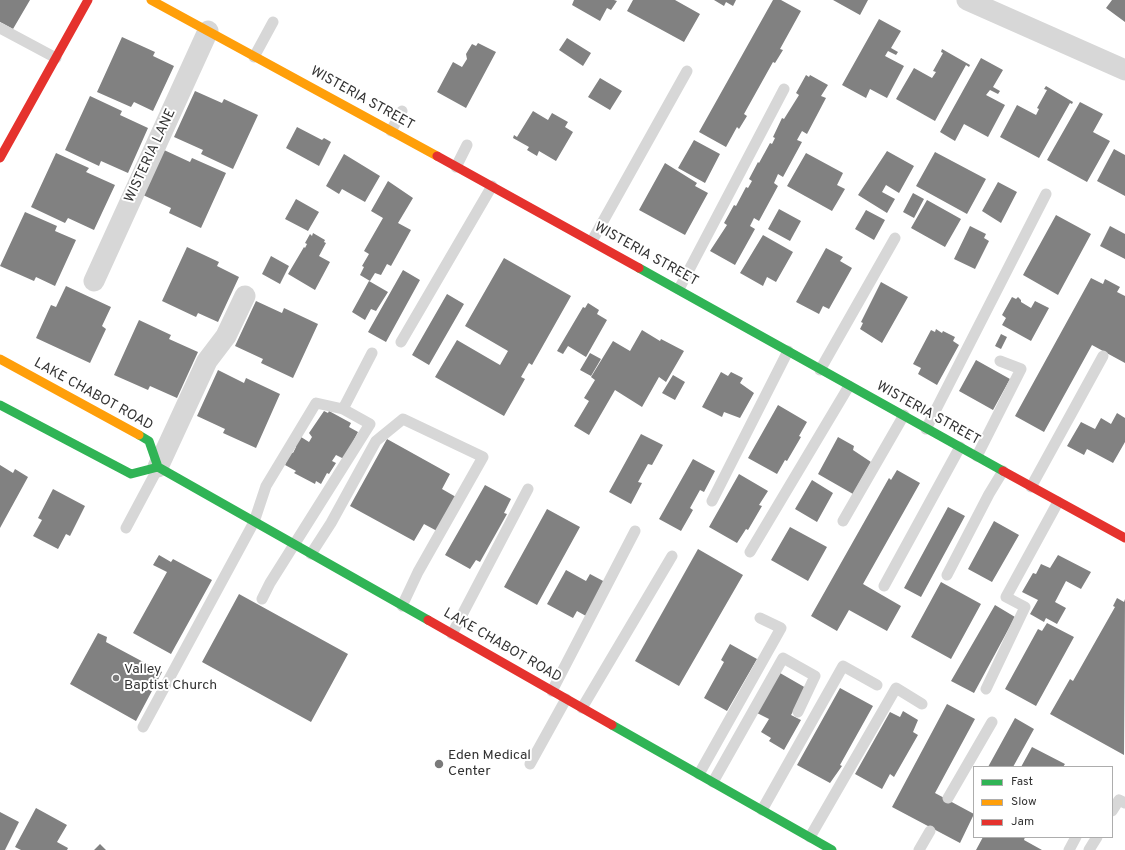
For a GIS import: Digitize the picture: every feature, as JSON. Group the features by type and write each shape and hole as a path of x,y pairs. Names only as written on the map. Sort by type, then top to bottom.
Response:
{"street":[{"path":"0,158 88,0"},
{"name":"WISTERIA STREET","path":"151,0 679,289 848,386 904,415 926,429 1125,538"},
{"path":"967,0 1125,70"},
{"name":"WISTERIA LANE","path":"94,281 208,32"},
{"path":"0,404 131,474 158,468 207,361 226,336 245,296"},
{"name":"LAKE CHABOT ROAD","path":"0,359 150,441 158,468 832,850"}],"lane":[{"path":"254,57 273,22"},
{"path":"0,28 56,58"},
{"path":"592,241 687,71"},
{"path":"679,289 784,89"},
{"path":"391,131 402,110"},
{"path":"456,166 467,145"},
{"path":"401,342 492,186"},
{"path":"926,429 1046,194"},
{"path":"820,370 895,238"},
{"path":"712,501 788,351"},
{"path":"342,409 372,354"},
{"path":"1031,487 1103,356"},
{"path":"977,456 1021,369 1000,360"},
{"path":"750,552 848,386"},
{"path":"143,727 254,522 266,486 316,403 342,409 370,424 270,583 262,599"},
{"path":"843,521 904,415"},
{"path":"311,554 331,523 376,441 403,419 483,457 418,572 402,606"},
{"path":"884,586 960,447"},
{"path":"126,528 158,468"},
{"path":"947,575 989,494 1003,471"},
{"path":"452,634 528,489"},
{"path":"986,689 1025,607 1006,597 1058,502"},
{"path":"552,691 634,531"},
{"path":"582,708 672,556"},
{"path":"699,774 781,628 760,618"},
{"path":"713,782 783,658 815,676 798,712"},
{"path":"762,810 843,666 877,685"},
{"path":"810,838 896,688 922,704"},
{"path":"530,764 566,698"},
{"path":"948,798 992,722"},
{"path":"1113,809 1119,800 1125,803"},
{"path":"919,850 930,831"},
{"path":"1069,850 1075,838"},
{"path":"1089,850 1096,838"}],"building":[{"path":"0,0 30,0 13,29 0,22"},
{"path":"574,0 617,1 611,10 607,8 600,21 572,5"},
{"path":"633,0 675,0 700,14 684,42 627,11"},
{"path":"714,0 736,0 733,6 726,2 724,6"},
{"path":"773,0 781,0 801,11 780,49 783,50 775,63 773,62 744,114 747,116 739,129 737,127 726,147 699,132"},
{"path":"833,0 868,0 860,15"},
{"path":"1112,0 1125,0 1125,22 1106,8"},
{"path":"879,19 901,31 891,48 898,52 896,55 888,51 885,56 904,66 887,98 870,89 866,98 842,85"},
{"path":"122,37 155,52 153,56 174,66 153,111 134,102 131,107 97,92"},
{"path":"567,38 591,53 583,66 559,50"},
{"path":"478,43 496,52 466,108 437,92 453,62 462,67 467,59 466,54 472,44 476,46"},
{"path":"942,49 970,65 969,67 966,65 935,121 896,99 914,68 932,78 936,72 933,71 943,53 941,52"},
{"path":"981,58 1003,70 993,87 1000,91 998,94 990,90 986,95 1005,105 988,137 964,124 955,141 940,132"},
{"path":"806,75 809,77 810,75 828,85 821,96 826,98 807,134 802,131 797,140 802,142 783,177 778,174 774,183 778,186 759,221 754,218 750,226 755,229 735,265 710,251 727,225 724,223 734,205 736,206 746,187 748,188 752,181 749,179 770,143 772,144 775,138 773,137 782,118 784,119 799,95 796,93"},
{"path":"600,78 622,91 610,110 588,97"},
{"path":"1046,86 1073,102 1072,104 1070,103 1039,158 1000,137 1017,105 1036,115 1039,109 1037,108 1047,90 1044,89"},
{"path":"195,91 222,103 224,99 258,115 233,169 201,154 203,150 174,137"},
{"path":"90,96 122,111 120,115 148,128 128,173 101,161 99,166 65,150"},
{"path":"1080,102 1103,114 1093,132 1110,141 1087,182 1047,160"},
{"path":"533,111 548,120 552,113 568,122 565,127 573,132 556,161 539,151 537,156 527,150 529,147 513,138 514,135 517,137"},
{"path":"297,127 322,140 324,138 331,142 319,166 286,148"},
{"path":"694,140 720,154 705,183 678,168"},
{"path":"1114,149 1125,155 1125,196 1097,181"},
{"path":"164,150 190,162 192,158 226,173 201,228 169,213 171,208 143,195"},
{"path":"887,151 914,166 899,193 886,185 882,192 895,199 887,213 858,195"},
{"path":"935,152 986,179 967,214 916,186"},
{"path":"56,153 89,168 86,172 115,185 94,230 68,218 65,223 31,207"},
{"path":"806,153 843,173 837,185 845,189 832,211 787,186"},
{"path":"344,154 380,176 365,202 342,189 339,194 326,186"},
{"path":"665,163 697,183 695,186 708,193 685,235 639,210"},
{"path":"388,181 413,198 398,223 411,230 391,266 387,264 381,275 375,273 370,281 360,275 364,267 362,266 369,254 364,251 383,218 371,211"},
{"path":"998,182 1017,192 1001,223 982,211"},
{"path":"913,193 924,199 914,218 903,212"},
{"path":"296,199 319,212 308,231 285,219"},
{"path":"927,200 961,219 945,247 911,228"},
{"path":"779,209 801,221 790,241 768,229"},
{"path":"866,210 885,220 874,240 855,229"},
{"path":"25,212 57,226 55,231 76,240 55,286 36,277 34,281 0,266"},
{"path":"1056,215 1091,234 1058,295 1023,275"},
{"path":"970,226 986,234 984,238 989,241 975,269 954,259"},
{"path":"1110,226 1125,234 1125,259 1100,246"},
{"path":"313,233 325,240 324,242 326,243 319,256 330,262 315,290 288,274 304,247 305,248 307,244 305,243 310,234 312,236"},
{"path":"763,235 793,252 776,282 767,277 763,286 740,273"},
{"path":"187,247 219,262 217,266 239,277 218,322 198,313 196,317 162,301"},
{"path":"826,248 843,257 840,261 852,268 829,309 823,306 819,314 796,302"},
{"path":"271,256 289,266 280,284 262,274"},
{"path":"504,258 571,296 532,365 529,363 521,377 525,379 504,416 435,377 457,340 500,365 508,351 465,326"},
{"path":"403,270 420,280 386,342 368,332"},
{"path":"1091,278 1103,284 1105,279 1120,287 1117,292 1125,296 1125,363 1092,345 1044,432 1015,416"},
{"path":"369,281 388,292 376,311 371,309 365,320 352,312"},
{"path":"881,282 908,297 882,343 860,329 863,323 861,322"},
{"path":"66,286 111,307 102,326 106,329 90,363 36,338 51,305 56,307"},
{"path":"447,294 464,304 429,365 412,355"},
{"path":"1012,297 1016,299 1018,297 1021,302 1031,308 1035,301 1049,308 1031,341 1002,325 1006,318 1002,315"},
{"path":"256,301 282,313 284,308 318,324 293,378 261,363 263,359 235,346"},
{"path":"588,303 599,310 597,314 607,320 586,357 568,346 563,354 557,351 583,307 585,308"},
{"path":"139,320 171,335 169,339 198,352 177,398 150,386 148,390 114,375"},
{"path":"936,329 942,333 943,331 955,337 953,341 959,345 937,385 918,374 921,368 913,364 931,330 935,332"},
{"path":"642,330 660,341 661,339 684,351 666,382 659,377 642,407 615,390 589,435 574,426 589,401 584,398 595,380 591,377 613,341 630,351"},
{"path":"1001,334 1007,337 1001,349 995,346"},
{"path":"590,353 601,359 591,376 580,370"},
{"path":"976,360 1010,379 993,410 959,391"},
{"path":"218,370 244,383 246,378 280,394 256,448 223,433 225,429 197,416"},
{"path":"721,372 728,376 731,372 743,378 740,383 754,393 740,418 724,412 722,417 702,407"},
{"path":"673,375 685,382 675,400 662,393"},
{"path":"778,405 807,422 799,436 801,437 787,461 785,460 777,474 748,458"},
{"path":"324,411 328,413 329,411 351,423 349,427 358,432 344,459 336,455 332,461 336,463 329,474 327,473 321,484 316,481 315,484 294,473 296,471 285,465 286,463 284,462 290,452 293,453 296,447 294,445 301,437 309,442 312,437 309,433"},
{"path":"1117,413 1125,418 1125,442 1113,463 1087,449 1084,455 1067,446 1081,422 1095,429 1101,418 1111,424"},
{"path":"641,434 663,445 652,465 648,464 638,482 642,483 631,504 609,492"},
{"path":"838,437 854,446 853,450 871,462 853,494 818,474"},
{"path":"387,439 450,474 442,489 456,497 437,531 424,524 414,541 350,506"},
{"path":"693,459 715,471 704,492 700,490 690,508 693,510 681,531 659,519"},
{"path":"0,465 13,473 15,469 28,477 0,528"},
{"path":"897,470 920,483 863,584 901,606 887,631 849,610 837,631 811,616 889,478 891,480"},
{"path":"739,474 768,491 759,505 762,506 748,530 746,529 737,543 709,527"},
{"path":"812,480 833,493 817,522 795,509"},
{"path":"485,485 511,499 504,513 507,514 480,562 476,560 470,569 445,555"},
{"path":"53,489 85,506 70,536 66,534 58,549 33,536 42,520 38,518"},
{"path":"948,507 965,516 921,597 904,588"},
{"path":"547,509 580,527 537,605 504,587"},
{"path":"994,521 1019,535 992,582 968,569"},
{"path":"790,527 827,547 808,581 771,560"},
{"path":"698,549 743,575 679,686 635,661"},
{"name":"Valley Baptist Church","path":"159,555 171,562 173,559 212,580 171,654 133,633 167,572 153,565"},
{"path":"1058,555 1091,572 1081,589 1066,581 1055,602 1066,608 1057,624 1046,618 1044,622 1030,614 1038,600 1022,592 1033,573 1036,574 1041,564 1050,568"},
{"path":"566,570 586,581 590,574 605,582 586,616 577,611 573,618 547,604"},
{"path":"941,582 981,604 951,659 911,637"},
{"path":"239,594 348,654 311,722 202,662"},
{"path":"1117,598 1124,602 1125,599 1124,755 1050,714 1070,679 1073,681 1115,607 1113,606"},
{"path":"995,605 1015,617 974,693 951,681"},
{"path":"1047,623 1074,637 1036,706 1005,689 1038,629 1042,631"},
{"name":"Valley Baptist Church","path":"98,633 107,637 106,642 162,672 136,721 70,684"},
{"path":"730,644 757,659 727,711 704,698 724,662 721,660"},
{"path":"780,673 806,688 791,715 801,720 784,750 769,741 771,738 761,732 769,719 757,713"},
{"path":"840,688 873,706 840,765 842,766 830,783 797,765"},
{"path":"947,704 975,719 935,793 973,813 960,843 892,807"},
{"path":"903,711 918,720 913,732 918,735 894,777 890,774 882,789 855,774 890,712 900,717"},
{"path":"1015,718 1034,729 1014,766 989,766"},
{"path":"1032,747 1065,764 1064,766 1022,766"},
{"path":"36,808 67,825 57,842 68,848 67,850 21,850 15,847"},
{"path":"0,812 19,822 5,850 0,850"},
{"path":"982,838 1025,838 1024,840 1042,850 976,850"},
{"path":"100,844 106,850 94,850"}],"traffic: fast":[{"path":"639,268 1003,471"},
{"path":"0,405 131,474 158,467"},
{"path":"139,435 149,441 158,467 428,620"},
{"path":"612,725 832,850"}],"traffic: slow":[{"path":"151,0 437,156"},
{"path":"0,359 139,435"}],"traffic: jam":[{"path":"0,158 88,0"},
{"path":"437,156 639,268"},
{"path":"1003,471 1125,538"},
{"path":"428,620 612,725"}],"place":[{"name":"Valley Baptist Church","path":"116,678"},
{"name":"Eden Medical Center","path":"439,764"}]}
